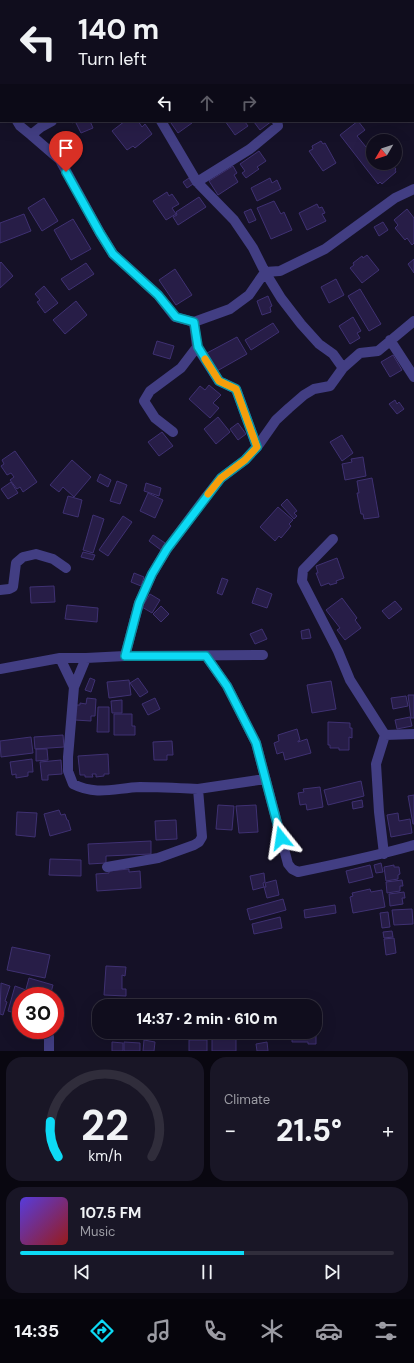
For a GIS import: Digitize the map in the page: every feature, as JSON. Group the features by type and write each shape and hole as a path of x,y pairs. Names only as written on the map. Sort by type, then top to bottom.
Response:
{"street":[{"path":"18,122 20,126 60,160 113,254 158,295 176,317 194,322 230,309 249,295 264,272"},
{"path":"31,135 50,122"},
{"path":"161,122 197,182 234,220 253,248 264,272 281,298 301,324 319,344 333,354 343,368"},
{"path":"197,182 250,149 278,126 277,122"},
{"path":"264,272 280,271 325,249 394,198 414,189"},
{"path":"194,322 198,347 219,381 236,389 257,447"},
{"path":"125,656 139,603 152,574 167,549 221,478 245,460 257,447 276,420 304,395 314,389 330,386 343,368 360,354 378,351 413,323"},
{"path":"390,340 414,377"},
{"path":"173,432 155,418 144,401 150,391 181,368 198,347"},
{"path":"333,539 303,570 302,581 338,651 350,680 385,735 376,764 384,854"},
{"path":"0,590 13,587 16,564 22,557 36,554 53,559 66,568"},
{"path":"0,669 60,658 263,655"},
{"path":"206,656 227,686 256,743 288,864 292,869 298,872 384,854 414,845"},
{"path":"60,658 74,687"},
{"path":"86,658 74,687 68,757 68,771 73,784 84,789 104,791 139,787 198,789 265,779"},
{"path":"385,735 414,734"},
{"path":"107,867 158,858 199,842 202,837 198,789"},
{"path":"49,1039 49,1051"}],"building":[{"path":"76,122 90,122 93,128 81,133"},
{"path":"124,122 139,122 142,127 145,124 152,134 135,148 133,146 127,150 112,131"},
{"path":"192,122 192,123 178,133 171,123"},
{"path":"226,122 245,122 248,126 235,135"},
{"path":"254,122 271,122 260,130"},
{"path":"357,122 359,122 365,130 357,136 366,147 366,169 340,135"},
{"path":"321,141 323,144 325,143 336,163 323,171 309,151 313,149 312,146"},
{"path":"259,151 266,161 257,167 259,169 246,178 242,173 245,171 240,164"},
{"path":"233,166 237,173 234,175 238,182 218,195 209,181"},
{"path":"367,170 395,170 396,172 382,184 380,182 378,184"},
{"path":"189,178 193,184 187,188 183,182"},
{"path":"270,178 272,183 277,180 281,189 257,201 251,188"},
{"path":"167,192 169,196 172,194 179,204 172,208 176,214 166,220 153,201"},
{"path":"199,197 206,207 178,225 173,217 177,215 176,212"},
{"path":"44,198 58,221 42,231 28,208"},
{"path":"274,201 281,214 284,212 292,230 271,239 257,208"},
{"path":"317,204 319,208 322,207 325,213 322,214 326,221 307,230 299,213"},
{"path":"251,209 256,220 249,223 244,212"},
{"path":"407,209 414,218 414,243 412,245 407,238 405,240 395,228 398,225 394,220"},
{"path":"24,214 31,231 0,243 0,223"},
{"path":"73,219 91,249 71,260 54,230"},
{"path":"383,222 388,230 379,236 374,227"},
{"path":"367,255 379,270 362,283 350,268 354,265 353,263 362,256 363,258"},
{"path":"414,259 414,273 408,264"},
{"path":"1,262 13,276 0,288 0,263"},
{"path":"86,263 94,274 69,290 61,279"},
{"path":"175,269 192,295 176,305 159,280"},
{"path":"336,279 344,295 329,303 321,287"},
{"path":"44,286 58,303 45,313 37,302 40,300 35,294"},
{"path":"360,289 381,324 369,331 348,296"},
{"path":"268,296 272,306 270,307 271,312 262,315 257,301"},
{"path":"76,301 87,315 65,334 53,320"},
{"path":"353,317 361,331 357,333 360,338 350,344 339,326"},
{"path":"273,323 279,332 251,350 245,340"},
{"path":"237,337 247,354 217,371 207,353"},
{"path":"157,341 174,346 170,359 153,354"},
{"path":"393,355 402,370 390,377 381,362"},
{"path":"209,385 221,395 213,403 219,408 210,418 189,399 200,386 205,390"},
{"path":"395,400 397,404 399,402 404,409 397,414 389,404"},
{"path":"218,417 230,432 216,444 204,429"},
{"path":"238,423 246,434 238,440 230,429"},
{"path":"162,432 173,446 159,456 148,442"},
{"path":"342,435 353,453 342,461 330,442"},
{"path":"15,451 37,482 23,492 20,487 17,489 10,480 14,477 11,473 7,475 1,466 4,464 2,460"},
{"path":"363,457 366,476 345,480 342,464 352,462 351,459"},
{"path":"72,460 91,477 74,497 63,487 59,492 50,485"},
{"path":"100,474 111,480 108,487 97,481"},
{"path":"372,478 379,517 364,519 363,514 361,514 357,493 359,493 357,481"},
{"path":"117,481 127,485 120,504 110,501"},
{"path":"11,482 18,493 8,499 1,489"},
{"path":"146,483 161,488 159,496 144,491"},
{"path":"148,493 163,500 155,518 140,511"},
{"path":"68,496 82,500 78,517 63,513"},
{"path":"287,499 297,511 294,513 297,516 294,519 281,505"},
{"path":"278,507 293,520 289,524 291,526 281,538 279,536 275,541 260,527"},
{"path":"93,515 104,519 93,553 83,550"},
{"path":"123,516 132,522 108,556 99,550"},
{"path":"153,535 165,543 161,550 149,541"},
{"path":"83,552 95,555 93,560 81,557"},
{"path":"337,558 344,578 336,581 337,583 330,585 329,583 321,586 316,573 318,573 316,566"},
{"path":"134,573 144,577 141,586 131,582"},
{"path":"222,578 228,580 222,595 217,593"},
{"path":"54,586 55,602 31,603 30,587"},
{"path":"257,588 272,594 267,608 252,603"},
{"path":"150,594 160,600 152,613 142,607"},
{"path":"342,598 357,618 355,620 361,628 345,640 337,630 340,628 326,610"},
{"path":"395,601 402,609 389,619 382,611"},
{"path":"67,605 98,608 97,622 65,619"},
{"path":"161,606 169,614 161,622 153,614"},
{"path":"262,629 267,639 255,644 250,634"},
{"path":"309,629 311,638 302,639 301,631"},
{"path":"90,678 95,680 91,692 85,690"},
{"path":"138,678 148,692 140,697 130,683"},
{"path":"129,680 131,695 109,698 107,682"},
{"path":"331,681 336,709 312,713 307,685"},
{"path":"408,695 414,695 414,718 411,718"},
{"path":"406,696 408,706 393,709 391,698"},
{"path":"87,698 96,699 95,716 91,716 91,721 75,720 76,705 80,705 80,703 86,704"},
{"path":"155,698 160,709 148,715 142,704"},
{"path":"122,700 122,713 112,713 111,701"},
{"path":"98,707 109,707 109,732 97,732"},
{"path":"114,714 132,714 132,726 135,726 135,735 114,735"},
{"path":"410,717 412,726 397,729 395,720"},
{"path":"328,722 350,723 350,728 352,728 352,738 349,737 349,750 330,748 330,745 328,745"},
{"path":"297,729 300,740 298,742 307,739 311,753 285,760 283,752 277,754 274,743 279,741 278,735"},
{"path":"63,735 64,747 35,749 34,737"},
{"path":"31,737 33,753 1,757 0,741"},
{"path":"172,741 173,755 167,755 167,760 154,760 153,742"},
{"path":"36,749 47,749 48,760 36,761"},
{"path":"108,754 109,774 96,777 96,774 92,774 93,777 85,777 85,775 80,775 78,756"},
{"path":"32,759 33,772 28,772 28,776 16,778 16,774 12,775 10,762"},
{"path":"61,760 62,774 48,775 48,780 42,780 40,762"},
{"path":"361,781 364,796 328,805 324,790"},
{"path":"320,787 323,807 307,810 306,804 300,805 298,793 304,792 303,789"},
{"path":"414,795 414,824 413,824 408,796"},
{"path":"362,800 363,807 353,809 352,802"},
{"path":"218,805 234,806 232,830 216,829"},
{"path":"256,805 258,832 239,833 236,806"},
{"path":"59,810 61,815 65,814 71,830 50,836 44,814"},
{"path":"17,812 37,813 35,837 16,835"},
{"path":"398,813 399,821 410,819 412,833 391,837 387,815"},
{"path":"176,820 177,839 156,840 155,821"},
{"path":"151,841 151,854 106,856 106,863 89,864 88,844"},
{"path":"50,859 81,860 81,876 49,875"},
{"path":"381,863 383,872 376,873 374,865"},
{"path":"370,865 373,877 349,883 346,871"},
{"path":"394,865 394,867 399,867 400,874 398,875 398,879 386,881 384,867"},
{"path":"129,869 129,872 140,871 141,888 97,891 96,874"},
{"path":"264,873 264,887 253,890 250,876"},
{"path":"276,880 279,895 267,898 264,887 266,887 265,883"},
{"path":"402,880 403,886 400,886 400,891 387,893 386,882"},
{"path":"370,889 371,892 382,890 385,907 353,913 350,897 353,896 352,893"},
{"path":"404,892 405,898 402,898 403,904 390,906 389,894"},
{"path":"283,899 286,910 250,920 247,909"},
{"path":"335,905 336,913 305,918 304,910"},
{"path":"412,909 413,924 394,925 392,910"},
{"path":"388,912 390,927 382,928 380,913"},
{"path":"280,917 282,928 254,934 252,924"},
{"path":"392,931 393,937 384,938 383,932"},
{"path":"394,938 396,953 386,955 384,939"},
{"path":"12,947 50,955 45,978 7,970"},
{"path":"106,966 126,967 125,976 122,975 122,989 126,989 126,996 104,995"},
{"path":"29,978 53,985 52,987 27,987"},
{"path":"1,983 10,986 5,1001 7,1002 3,1015 0,1014"},
{"path":"12,997 12,1012 8,1011"},
{"path":"212,1039 236,1039 236,1051 212,1051"},
{"path":"292,1039 316,1039 316,1044 308,1044 308,1042 292,1042"},
{"path":"144,1040 155,1042 154,1051 143,1051"},
{"path":"189,1040 207,1040 207,1051 189,1051"},
{"path":"112,1042 123,1043 123,1051 112,1051"},
{"path":"124,1042 140,1043 140,1051 124,1051"},
{"path":"267,1042 268,1051 257,1051 256,1044"}],"slow traffic":[{"path":"205,359 219,381 236,389 257,447 245,460 221,478 208,494"}],"route":[{"path":"66,172 113,254 134,275 158,295 176,317 194,322 198,347 219,381 236,389 257,447 245,460 221,478 167,549 152,574 139,603 125,656 206,656 227,686 256,743 281,838"}]}
